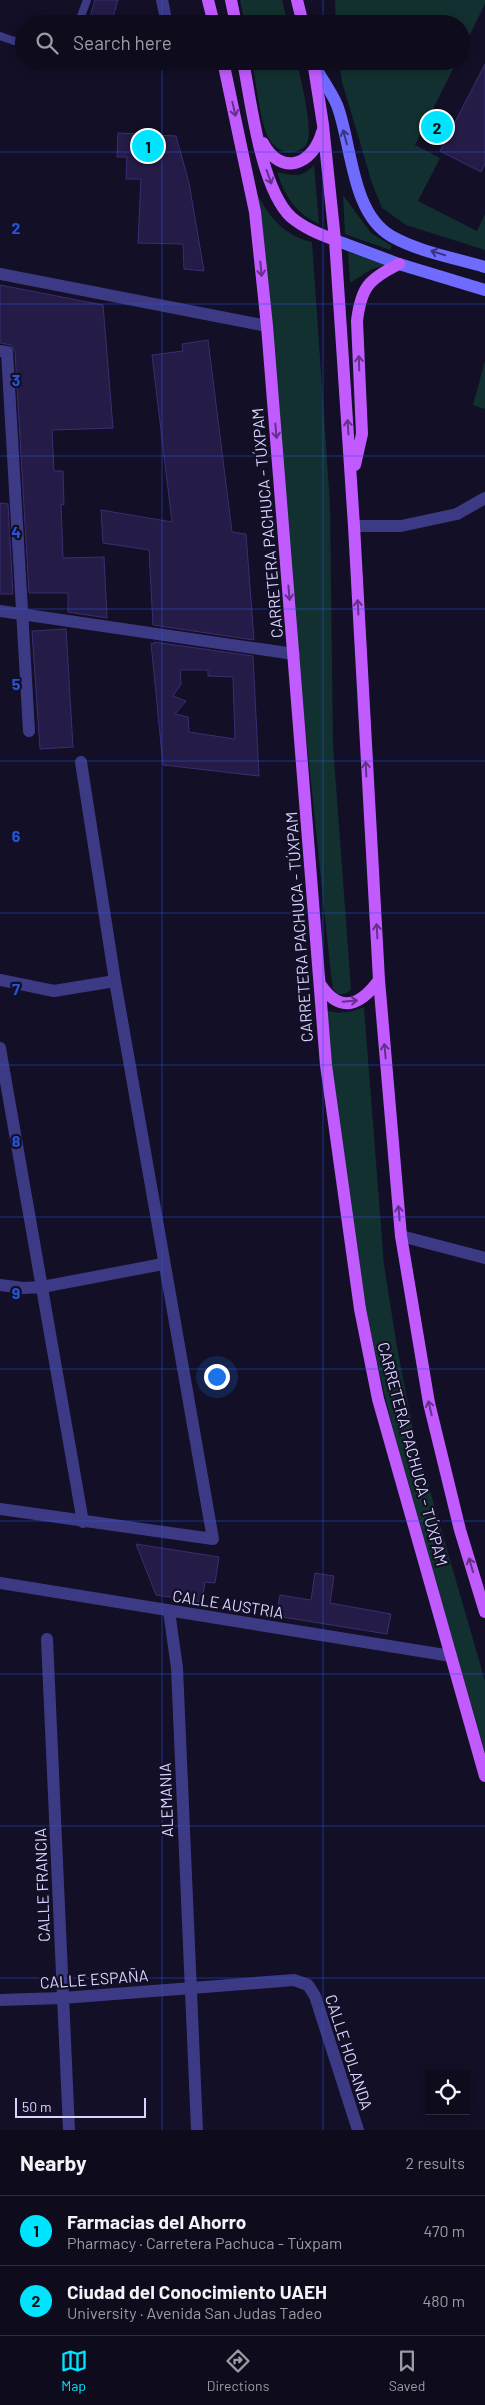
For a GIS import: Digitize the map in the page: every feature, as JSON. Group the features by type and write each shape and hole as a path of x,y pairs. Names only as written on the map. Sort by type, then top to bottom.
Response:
{"main road":[{"path":"208,0 212,15"},
{"path":"231,0 234,15"},
{"path":"297,0 301,15"},
{"name":"CARRETERA PACHUCA - TÚXPAM","path":"225,70 255,212 267,326 320,984 336,1149 360,1309 378,1399 485,1776"},
{"path":"245,70 262,157 282,206 302,226 335,240"},
{"name":"CARRETERA PACHUCA - TÚXPAM","path":"314,70 323,125 335,240 354,526 379,980 401,1236 429,1404 460,1530 485,1612"},
{"path":"254,120 270,156 278,161 287,162 304,160 313,153 323,125"},
{"path":"351,480 362,434 357,322 359,306 367,286 374,278 399,264"},
{"path":"320,984 328,997 342,1002 353,1002 367,996 379,980"}],"street":[{"path":"160,2 164,15"},
{"path":"317,70 337,105 364,204 377,226 390,236 406,243 485,267"},
{"path":"335,240 399,264 485,290"},
{"path":"399,264 406,243"},
{"path":"0,274 267,326"},
{"path":"3,352 29,731"},
{"path":"354,526 401,526 457,514 485,498"},
{"path":"0,611 294,654"},
{"path":"0,1509 83,1522 131,1526 213,1538 163,1264 115,981 81,762"},
{"path":"0,980 54,991 115,981"},
{"path":"0,1048 83,1522"},
{"path":"401,1236 485,1258"},
{"path":"0,1285 23,1288 42,1287 163,1264"},
{"name":"CALLE AUSTRIA","path":"0,1583 451,1656"},
{"name":"ALEMANIA","path":"169,1611 178,1668 190,1989 198,2130"},
{"name":"CALLE FRANCIA","path":"47,1639 69,2130"},
{"name":"CALLE HOLANDA","path":"190,1989 294,1980 308,1985 315,1996 358,2130"},
{"name":"CALLE ESPAÑA","path":"0,2000 63,1998 190,1989"}],"lane":[{"path":"81,15 87,0"},
{"path":"0,36 15,40"}],"green space":[{"path":"240,0 282,0 286,15 243,15"},
{"path":"335,0 485,0 485,4 470,34 470,15 336,15"},
{"path":"254,70 299,70 308,117 309,129 306,145 295,152 277,148 270,141 261,114"},
{"path":"340,70 452,70 415,145 440,158 418,201 477,231 485,214 485,250 406,225 382,208 372,183 342,82"},
{"path":"314,165 319,224 303,215 292,203 277,172 297,175 306,172"},
{"path":"257,194 267,211 279,225 286,231 312,242 330,503 333,745 351,989 347,993 342,994 338,994 333,989 331,975 297,648"},
{"path":"343,195 371,233 392,246 390,250 345,234"},
{"path":"348,252 386,265 372,269 350,283"},
{"path":"485,361 485,409 473,405"},
{"path":"364,1007 384,1265 397,1347 414,1435 485,1681 485,1753 398,1449 369,1326 358,1264 332,1074 326,1010 345,1012"}],"building":[{"path":"95,0 118,0 114,15 91,15"},
{"path":"485,64 485,164 481,172 440,151"},
{"path":"118,133 176,136 189,183 204,271 184,269 183,244 138,243 141,179 126,179 127,157 117,157"},
{"path":"0,285 103,305 113,428 52,430 54,471 63,471 64,505 61,504 63,558 104,557 107,618 68,612 68,593 29,593 15,352 11,345 0,343"},
{"path":"208,340 232,532 246,534 254,640 153,625 149,550 103,543 101,510 172,522 152,355 183,351 182,344"},
{"path":"0,503 8,504 13,594 0,594"},
{"path":"66,629 73,747 40,749 32,631"},
{"path":"154,642 253,656 259,776 163,765 151,643 154,644","holes":["180,670 208,670 208,676 233,677 235,739 189,732 188,717 175,714 186,701 173,696 181,684"]},
{"path":"136,1544 219,1557 215,1583 205,1582 202,1602 156,1595"},
{"path":"315,1573 334,1576 330,1603 391,1614 387,1634 276,1616 280,1595 311,1600"}],"place":[{"name":"Ciudad del Conocimiento UAEH","path":"437,127"},
{"name":"Farmacias del Ahorro","path":"148,146"}]}
